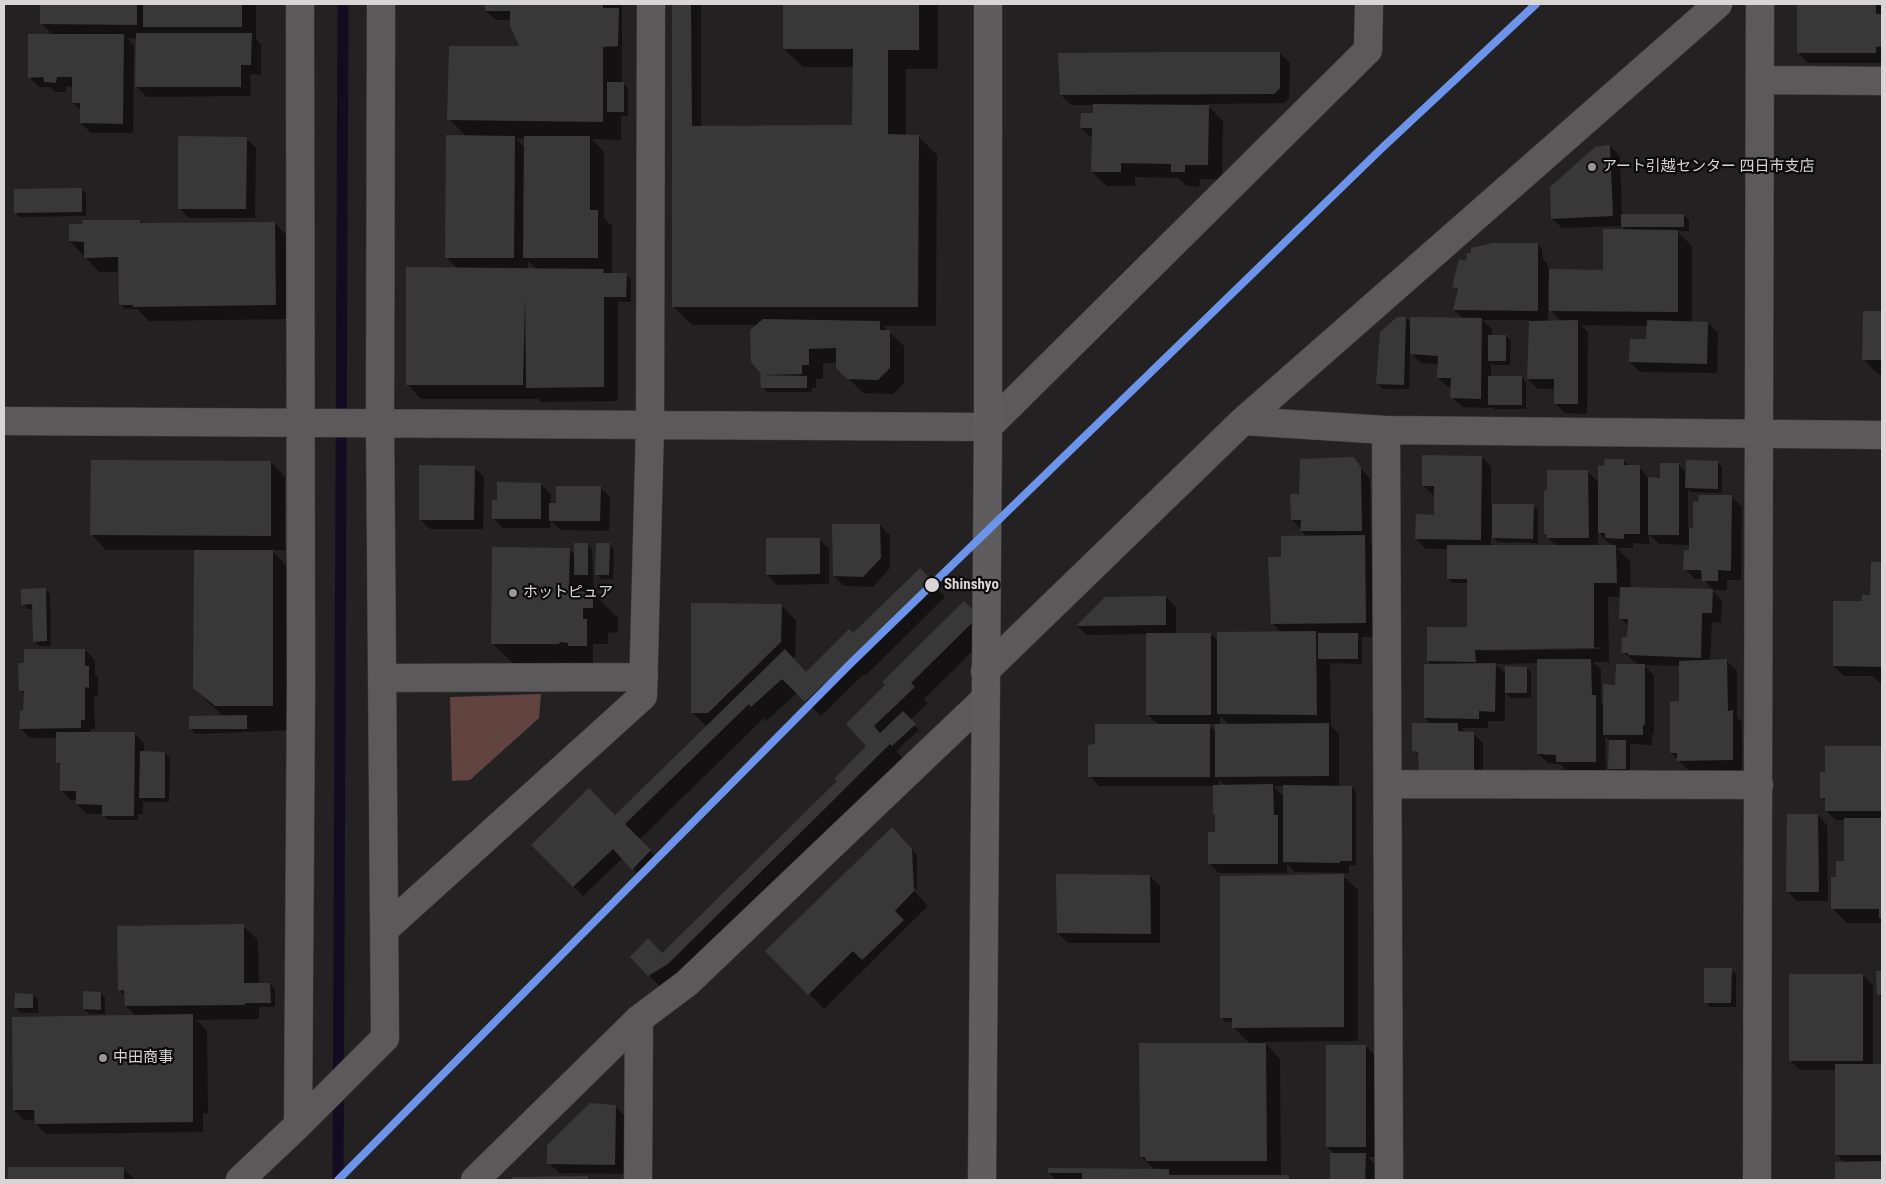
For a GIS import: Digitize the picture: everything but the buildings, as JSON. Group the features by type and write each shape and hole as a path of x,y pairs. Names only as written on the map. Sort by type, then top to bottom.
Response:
{"street":[{"path":"300,4 308,422 302,1121"},
{"path":"240,1180 385,1038 382,678 374,422 381,4"},
{"path":"385,929 643,696 650,424 651,4"},
{"path":"982,1180 988,427 988,4"},
{"path":"4,421 988,427 1368,50 1369,4"},
{"path":"985,671 1243,421 1718,4"},
{"path":"1757,1180 1760,4"},
{"path":"1760,80 1882,81"},
{"path":"1243,421 1386,430 1882,435"},
{"path":"1386,430 1389,1180"},
{"path":"382,678 644,677"},
{"path":"475,1180 639,1019 687,983 985,699"},
{"path":"1388,784 1759,785"},
{"path":"638,1180 639,1019"}],"shaded area":[{"path":"541,694 539,718 470,780 452,781 450,697"}],"waterway":[{"path":"338,1180 343,4"}],"transit line":[{"path":"338,1180 849,665 1382,148 1536,4"}],"place":[{"name":"アート引越センター 四日市支店","path":"1592,167"},
{"name":"Shinshyo","path":"932,585"},
{"name":"ホットピュア","path":"513,593"},
{"name":"中田商事","path":"103,1058"}]}
